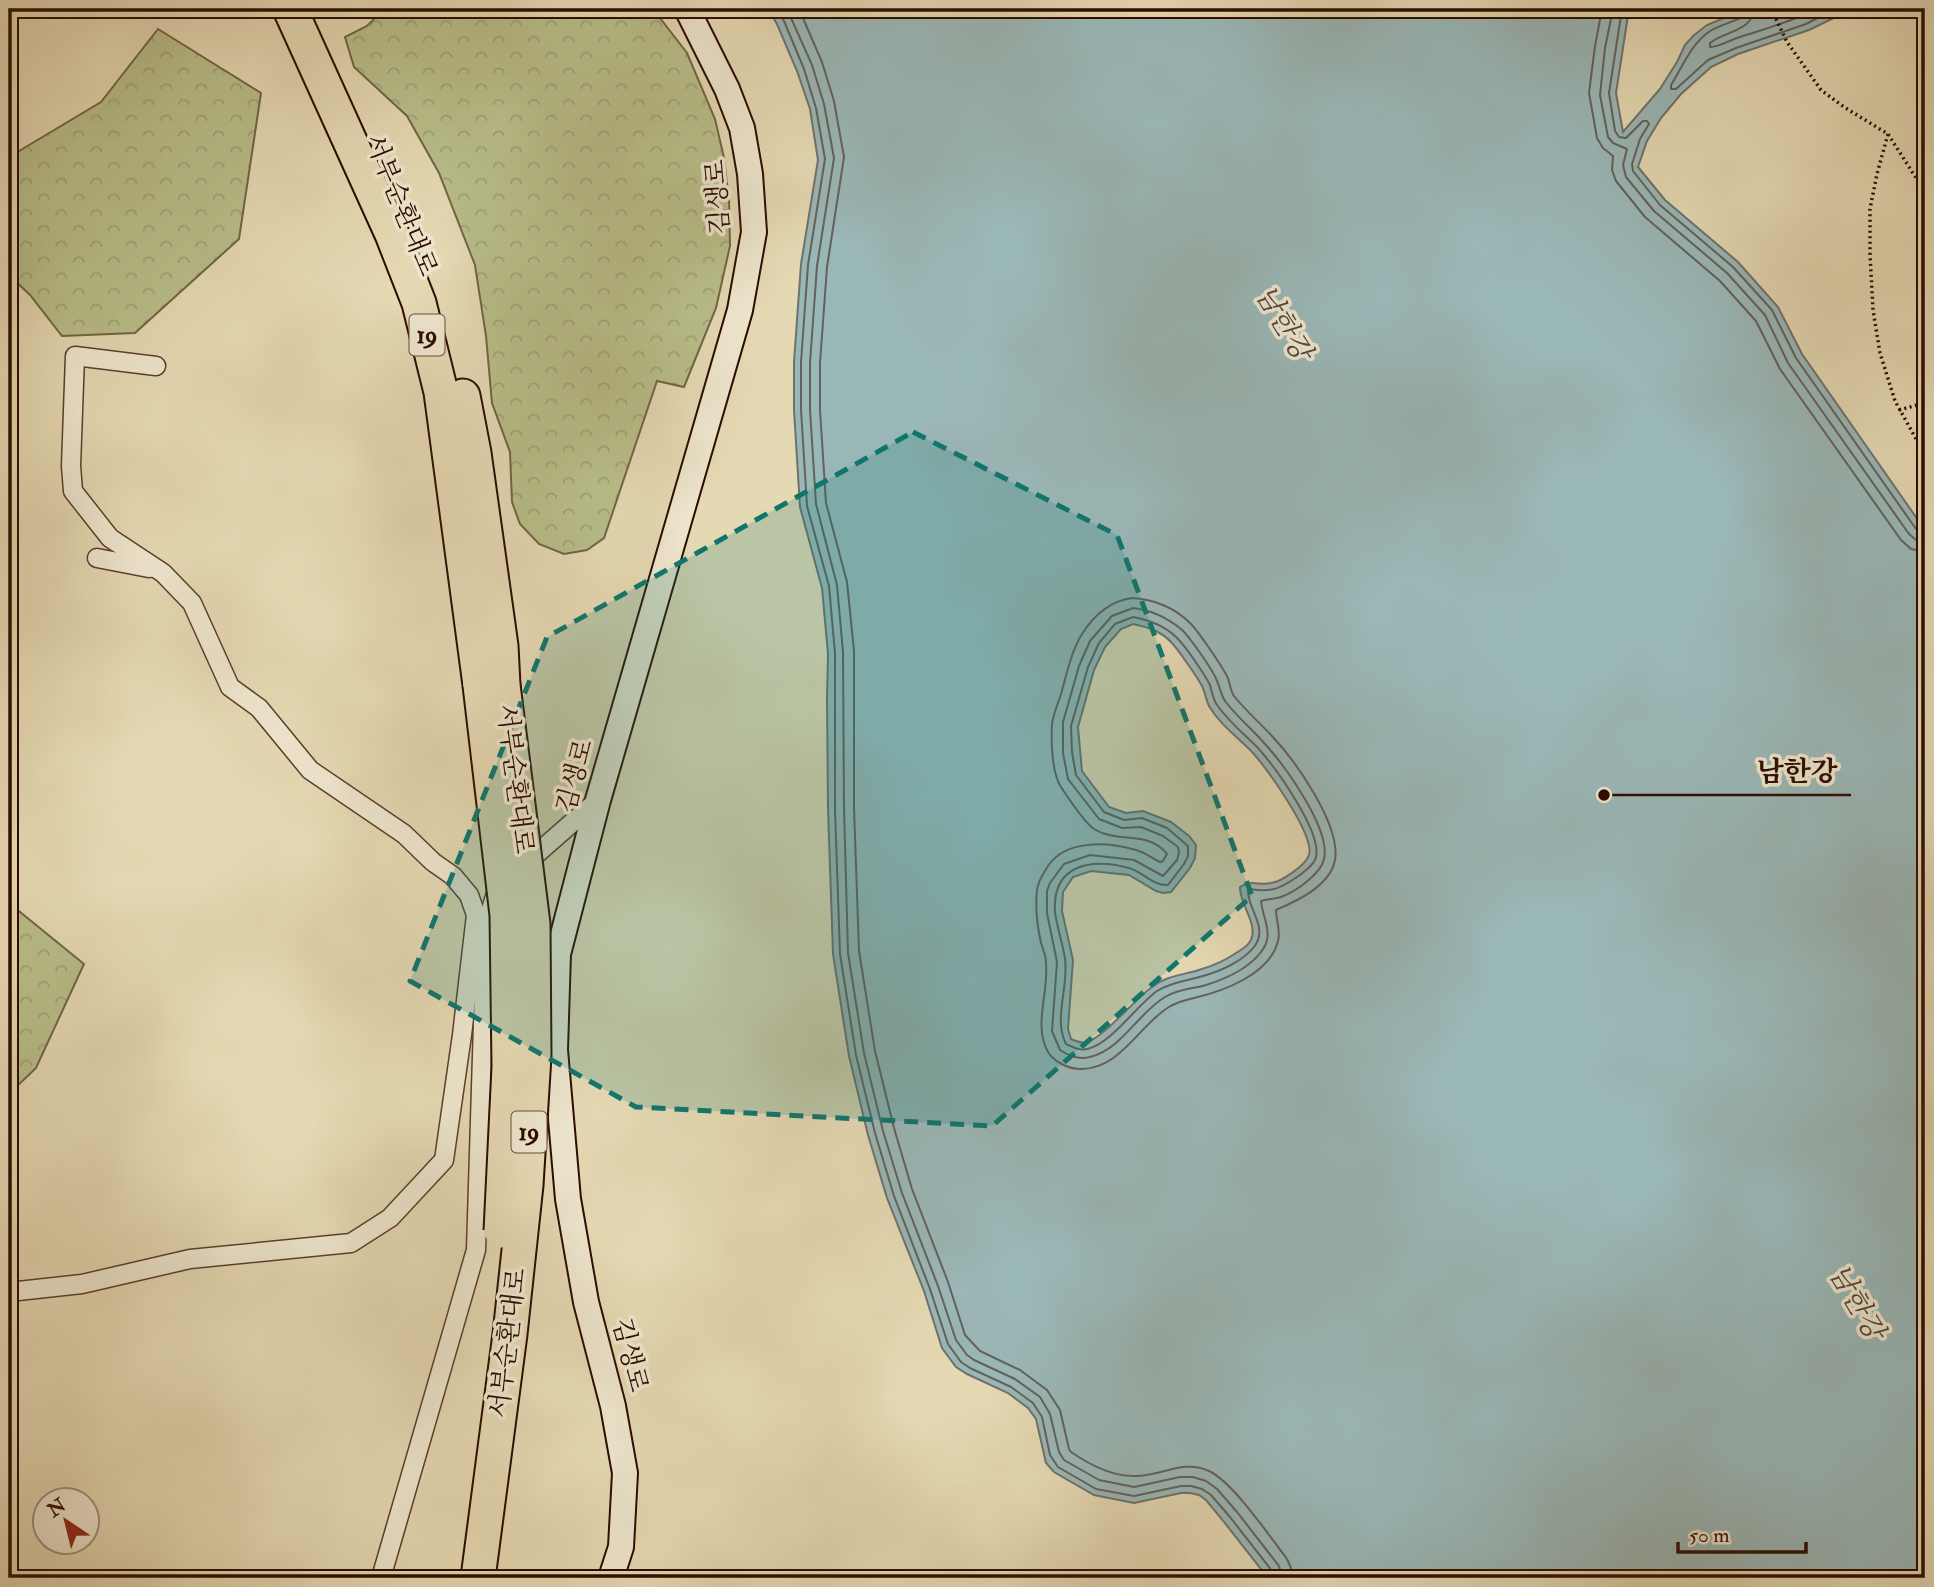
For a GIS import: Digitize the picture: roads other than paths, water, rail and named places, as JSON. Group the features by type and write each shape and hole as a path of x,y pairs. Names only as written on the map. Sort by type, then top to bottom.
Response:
{"highway":[{"name":"서부순환대로","path":"290,9 392,234 419,303 441,391 533,924 534,1056 525,1199 478,1578"},
{"name":"서부순환대로","path":"312,9 362,111 426,260 451,336 476,467 501,646 492,685 507,915 509,1067 499,1262 483,1405 458,1578"}],"street":[{"name":"김생로","path":"611,1578 621,1547 625,1473 612,1406 586,1302 568,1199 555,1050 558,954 598,800 740,310 754,232 750,174 742,128 727,89 687,9"},
{"path":"9,1292 82,1284 190,1259 351,1243 390,1217 444,1160 476,915 469,895 453,876 433,862 404,834 310,770 259,708 230,687 192,603 160,571 110,538 73,491 71,466 75,356 156,366"},
{"path":"97,558 160,571"},
{"path":"381,1578 476,1250 486,926 495,892 598,800"},
{"path":"462,1035 556,1022"}],"water":[{"name":"남한강","path":"768,9 1629,9 1616,93 1623,132 1660,89 1685,45 1707,25 1745,9 1839,9 1842,14 1809,30 1738,54 1711,67 1681,94 1661,118 1647,141 1638,167 1665,200 1738,262 1778,307 1802,354 1925,530 1925,1578 1268,1578 1206,1500 1199,1495 1181,1493 1134,1503 1094,1495 1054,1472 1046,1463 1036,1419 1028,1408 1008,1393 956,1367 942,1348 924,1291 887,1198 868,1135 849,1056 833,954 828,809 828,654 822,588 800,507 794,410 794,362 801,264 818,160 810,109 777,24","holes":["1133,624 1163,635 1178,651 1202,686 1213,713 1253,753 1288,802 1305,833 1309,855 1298,868 1281,880 1267,884 1248,883 1240,887 1253,930 1245,947 1216,964 1158,983 1102,1033 1094,1039 1081,1042 1071,1039 1068,1029 1073,960 1062,911 1063,892 1073,877 1091,871 1129,875 1156,891 1171,892 1195,858 1196,845 1171,822 1143,811 1126,813 1109,807 1082,771 1078,727 1094,670 1105,647 1121,629"]}],"place":[{"name":"남한강","path":"1604,795"}]}
